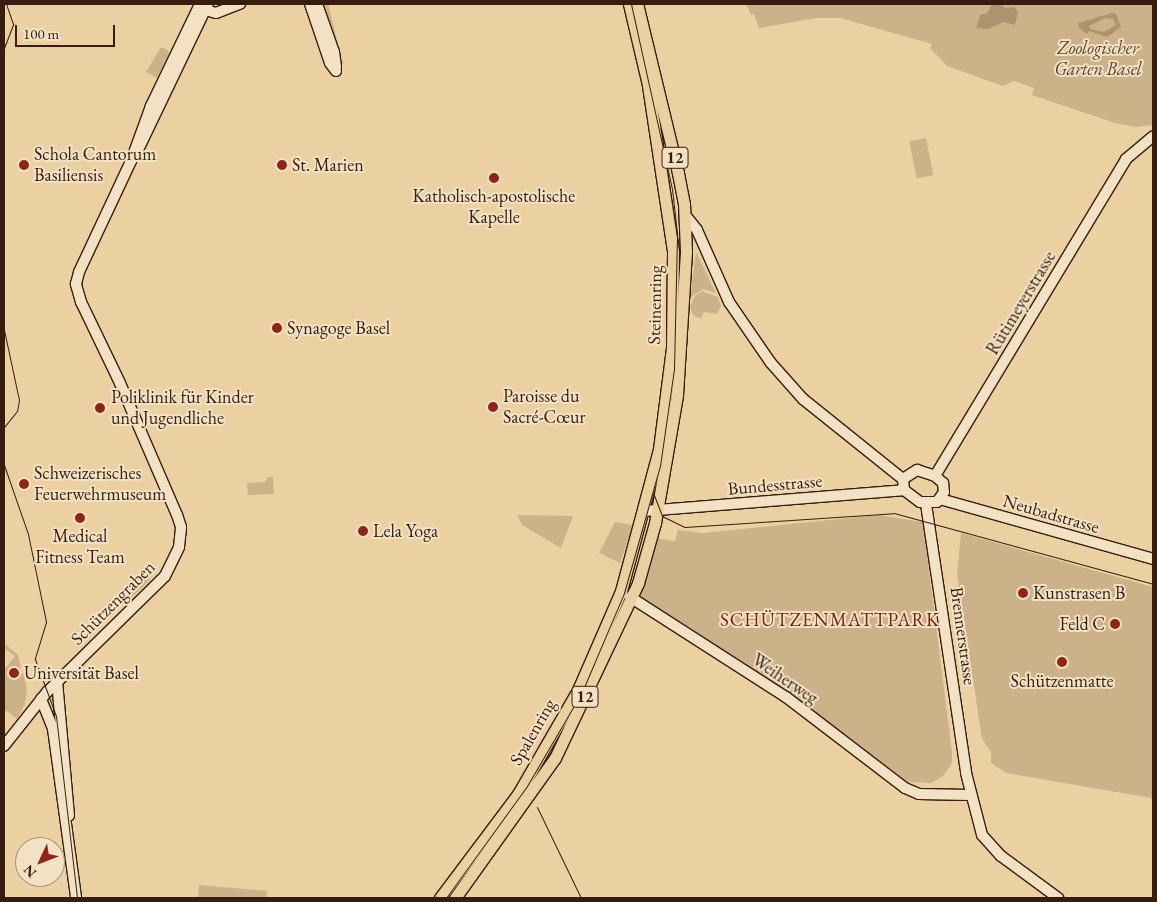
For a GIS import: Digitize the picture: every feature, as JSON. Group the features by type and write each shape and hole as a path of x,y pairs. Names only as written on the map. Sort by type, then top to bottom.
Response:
{"main road":[{"path":"310,4 330,63 336,71 334,52 318,4"},
{"path":"204,5 216,13 230,5"},
{"name":"Schützengraben","path":"4,746 57,681 165,576 176,557 181,536 174,508 84,308 77,288 78,276 131,161 155,118 204,5"},
{"name":"12","path":"634,8 656,100"},
{"name":"Steinenring","path":"650,511 677,395 685,232 685,215 656,100"},
{"name":"Steinenring","path":"650,511 662,432 673,318 672,233 656,100"},
{"name":"Rütimeyerstrasse","path":"935,476 1126,158 1153,136"},
{"path":"685,215 697,230 704,251 729,302 776,370 803,399 842,433 903,478 904,490 926,504 940,499 944,488 935,476 913,470 903,478"},
{"path":"685,232 704,251"},
{"name":"Bundesstrasse","path":"650,511 904,490"},
{"name":"Neubadstrasse","path":"940,499 1153,559"},
{"name":"Brennerstrasse","path":"926,504 966,774 982,835 989,845 1058,898"},
{"name":"Spalenring","path":"455,898 551,765 607,653 638,582 650,511"},
{"name":"Spalenring","path":"440,898 518,794 578,690 621,591 650,511"},
{"name":"Weiherweg","path":"630,597 786,697 905,788 918,794 970,795"},
{"path":"57,681 61,706 67,826 76,898"},
{"path":"44,696 61,706"},
{"path":"44,696 50,718 63,819 67,826"},
{"path":"25,718 38,715 50,718"}],"green space":[{"path":"321,4 328,4 343,64 342,64"},
{"name":"Zoologischer Garten Basel","path":"746,4 1153,4 1153,125 1136,127 1115,123 1032,95 1034,88 1014,81 1003,86 947,66 930,48 932,44 840,18 817,18 759,28 754,14 751,15"},
{"path":"161,47 168,50 169,54 157,78 146,72"},
{"path":"926,138 933,175 917,179 909,141"},
{"path":"696,252 716,293 703,289 690,298"},
{"path":"702,291 718,297 721,306 717,314 704,312 701,319 693,315 690,307 695,296"},
{"path":"268,477 273,477 274,494 248,495 247,483 265,482"},
{"path":"517,515 573,516 561,548 522,525"},
{"name":"SCHÜTZENMATTPARK","path":"878,515 923,522 952,752 952,763 943,776 931,783 908,782 793,695 639,597 658,538 675,541 678,530 703,533"},
{"path":"615,522 633,525 620,563 599,553"},
{"name":"Schützenmatte","path":"961,533 1153,587 1153,802 1151,798 1006,773 991,763 991,752 982,739 957,575"},
{"path":"143,571 150,575 150,580 130,599 117,598"},
{"name":"Universität Basel","path":"4,643 18,655 21,669 16,671 17,675 23,673 27,688 25,704 17,719 4,709 4,670 15,656 4,648"},
{"path":"199,885 267,891 266,898 198,898"}],"shaded area":[{"path":"992,4 1001,4 1005,8 1014,7 1018,12 1015,25 1004,22 988,29 976,28 980,15 987,13"},
{"path":"1112,13 1116,14 1121,27 1107,37 1089,31 1087,34 1079,28 1078,23","holes":["1105,18 1113,19 1116,25 1104,32 1090,29 1089,26"]}],"tram line":[{"path":"4,48 13,24 6,4"},
{"path":"446,898 527,786 582,692 624,593 660,466 674,369 677,233 672,189 631,4"},
{"path":"4,330 19,400 17,411 4,427"},
{"path":"4,465 28,534 46,622 35,659 56,716 77,898"},
{"path":"654,495 662,516 685,527 894,513 1153,584"},
{"path":"537,807 581,898"}],"place":[{"name":"Schola Cantorum Basiliensis","path":"24,165"},
{"name":"St. Marien","path":"282,165"},
{"name":"Katholisch-apostolische Kapelle","path":"494,178"},
{"name":"Synagoge Basel","path":"277,328"},
{"name":"Paroisse du Sacré-Cœur","path":"493,407"},
{"name":"Poliklinik für Kinder und Jugendliche","path":"100,408"},
{"name":"Schweizerisches Feuerwehrmuseum","path":"24,484"},
{"name":"Medical Fitness Team","path":"80,518"},
{"name":"Lela Yoga","path":"363,531"},
{"name":"Kunstrasen B","path":"1023,593"},
{"name":"Feld C","path":"1115,624"},
{"name":"Schützenmatte","path":"1062,662"},
{"name":"Universität Basel","path":"14,673"}],"district":[{"name":"SCHÜTZENMATTPARK","path":"830,620"}]}
